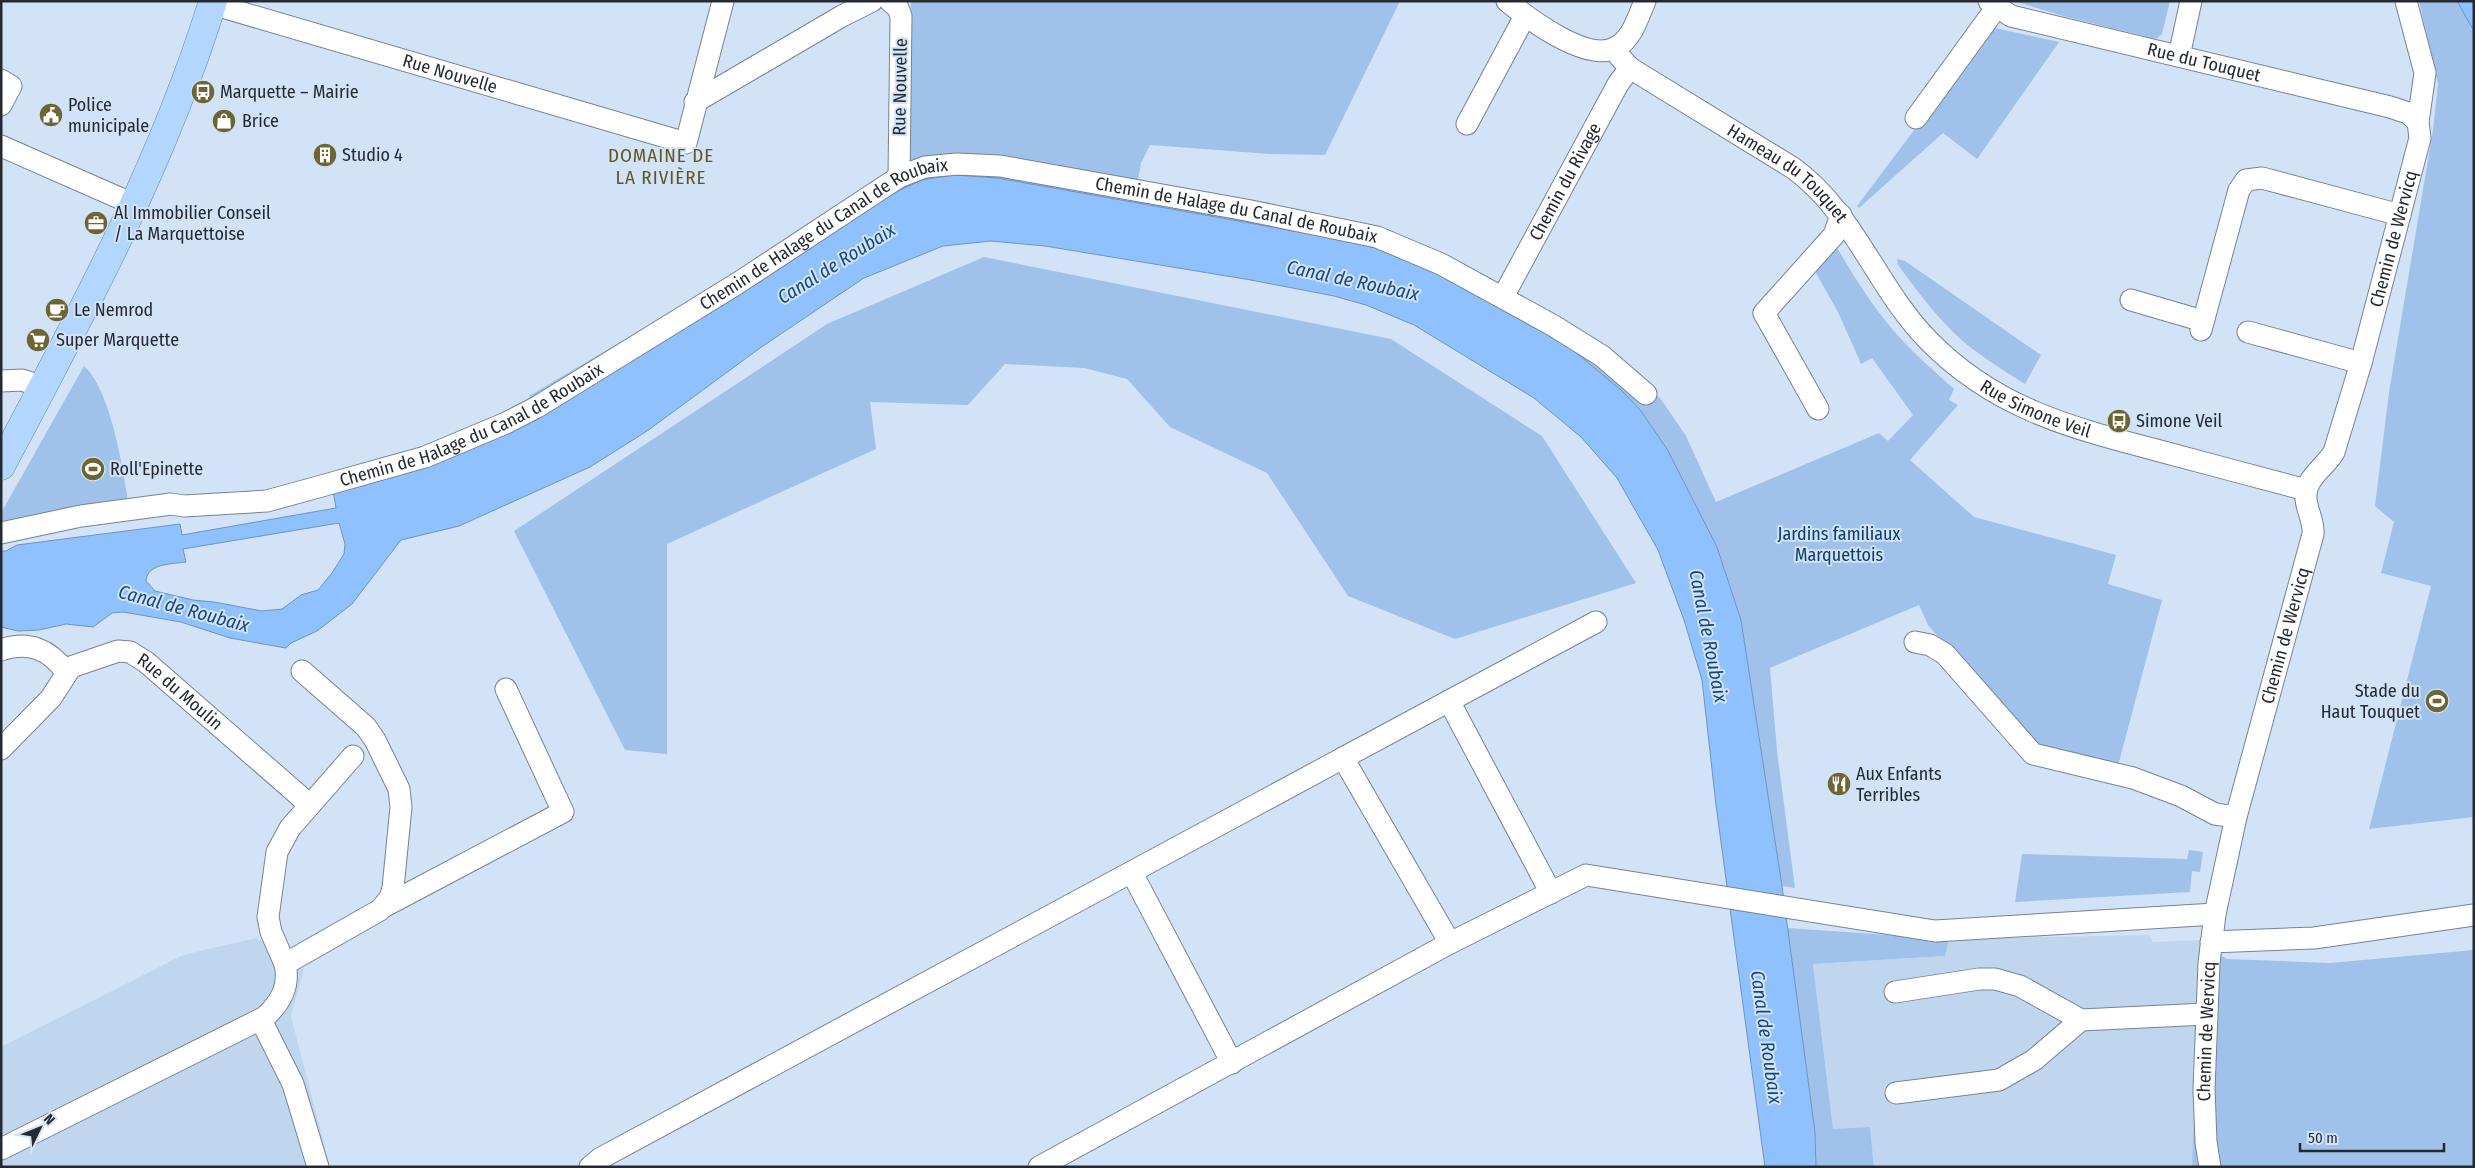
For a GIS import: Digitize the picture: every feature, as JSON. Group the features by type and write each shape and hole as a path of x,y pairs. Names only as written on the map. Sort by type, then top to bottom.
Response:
{"main road":[{"path":"1,466 43,387 174,117 212,3"}],"street":[{"path":"695,102 723,1"},
{"path":"695,102 842,16 872,1"},
{"name":"Rue Nouvelle","path":"890,1 898,8 901,16 899,177"},
{"path":"1507,1 1525,16 1565,40 1599,52 1616,47 1632,31 1645,1"},
{"path":"2179,56 2191,1"},
{"name":"Chemin de Wervicq","path":"2210,1167 2204,1107 2206,1014 2215,914 2236,817 2313,534 2306,490 2312,476 2329,462 2334,452 2361,363 2420,138 2418,122 2425,73 2406,1"},
{"name":"Rue Nouvelle","path":"212,3 686,143 695,102"},
{"path":"1916,118 1992,4"},
{"name":"Rue du Touquet","path":"1992,4 2011,16 2390,107 2408,113 2418,122"},
{"path":"1467,124 1525,16"},
{"name":"Hameau du Touquet","path":"1616,47 1619,56 1630,68 1813,182 1841,215 1834,235 1764,314 1818,409"},
{"name":"Chemin du Rivage","path":"1504,297 1618,84 1630,68"},
{"path":"1,80 11,86 1,105"},
{"path":"1,146 133,204"},
{"name":"Chemin de Halage du Canal de Roubaix","path":"1,533 81,516 171,504 184,506 267,501 425,457 506,423 537,407 786,253 899,177 926,167 957,164 990,165 1246,210 1377,237 1441,264 1504,297 1602,356 1646,394"},
{"path":"2130,300 2202,325 2239,190 2246,180 2262,178 2400,215"},
{"name":"Rue Simone Veil","path":"1841,215 1891,294 1927,339 1952,362 2011,402 2076,429 2306,490"},
{"path":"2248,332 2361,363"},
{"path":"1,381 22,380 43,387"},
{"path":"590,1167 601,1158 1596,622"},
{"path":"1915,642 1930,645 1945,654 2033,754 2133,778 2181,796 2215,814 2236,817"},
{"path":"1,650 10,647 41,648 56,658 66,672 50,698 1,749"},
{"name":"Rue du Moulin","path":"66,672 81,663 118,651 136,655 310,806"},
{"path":"302,671 366,728 375,740 399,789 401,807 393,888 385,906"},
{"path":"285,964 385,906 563,812 506,689"},
{"path":"1449,701 1551,893"},
{"path":"1,1149 260,1020 271,1012 283,995 288,976 285,964 271,932 269,903 280,844 290,828 353,756"},
{"path":"1343,758 1450,942"},
{"path":"1132,873 1232,1063"},
{"path":"1039,1167 1450,942 1586,875 1816,913 1935,930 2215,914"},
{"path":"2211,942 2314,938 2474,915"},
{"path":"1895,992 1979,979 1995,979 2020,986 2081,1020 2206,1014"},
{"path":"260,1020 293,1084 318,1167"},
{"path":"1896,1093 1998,1080 2034,1060 2081,1020"}],"shaded area":[{"path":"2149,935 2153,942 2200,940 2192,1167 1874,1167 1870,1127 1833,1129 1813,964 1945,956 1949,939"},
{"path":"256,938 304,969 291,1016 330,1167 1,1167 1,1047 183,955"}],"green space":[{"name":"Jardins familiaux Marquettois","path":"911,1 1400,1 1325,155 1270,154 1150,145 1141,163 1138,179 1337,223 1625,367 1660,398 1686,436 1716,502 1879,433 1888,441 1913,415 1872,358 1861,364 1838,312 1812,266 1834,243 1869,299 1893,330 1954,389 1949,400 1958,405 1910,460 1974,517 2116,555 2108,584 2162,600 2118,766 2036,749 1928,625 1919,605 1770,668 1777,751 1795,888 1782,886 1741,620 1717,547 1667,449 1641,411 1622,391 1344,240 997,178 954,175 922,180 883,198 730,301 536,417 529,396 691,300 908,163"},
{"path":"2014,1 2170,1 2162,34 2156,39 2063,16"},
{"name":"Stade du Haut Touquet","path":"2419,1 2474,1 2474,817 2369,829 2431,586 2381,573 2394,522 2375,506 2389,392 2433,130 2438,84"},
{"path":"1995,28 2059,42 1977,159 1943,133 1859,208 1857,206 1987,33"},
{"path":"984,257 1391,339 1542,436 1636,583 1455,639 1348,596 1267,473 1170,427 1127,379 1084,368 1005,364 968,405 870,402 876,449 667,544 667,754 625,750 514,531 827,324"},
{"path":"1897,259 1905,261 2041,355 2025,384 1996,366 1960,339 1917,291 1898,265"},
{"path":"84,366 102,393 109,411 129,506 1,530 1,513"},
{"path":"2189,850 2203,852 2200,872 2192,871 2190,892 2015,902 2022,854 2187,859"},
{"path":"1787,928 1949,939 1945,956 1813,964 1833,1129 1870,1127 1874,1167 1816,1167 1815,1132"},
{"path":"2200,943 2227,959 2330,963 2474,950 2474,1167 2192,1167"}],"water":[{"path":"2457,1 2474,1 2474,31"},
{"name":"Canal de Roubaix","path":"954,175 997,178 1344,240 1398,254 1497,304 1573,350 1622,391 1641,411 1667,449 1717,547 1741,620 1782,886 1815,1132 1816,1167 1765,1167 1716,805 1702,680 1684,620 1658,550 1617,478 1581,437 1534,398 1414,325 1366,305 1334,296 1251,280 1045,246 991,241 943,246 864,278 760,348 647,431 590,467 459,526 401,540 352,604 317,631 291,643 286,648 230,638 181,622 123,612 112,613 93,627 66,624 39,630 18,631 1,627 1,551 6,551 17,545 180,524 182,535 336,508 333,490 660,342 730,301 883,198 922,180","holes":["339,523 345,544 344,554 318,590 301,595 282,609 262,611 193,600 155,591 146,581 147,575 162,565 186,562 183,549"]}],"place":[{"name":"Marquette – Mairie","path":"203,92"},
{"name":"Police municipale","path":"51,115"},
{"name":"Brice","path":"224,121"},
{"name":"Studio 4","path":"325,155"},
{"name":"Al Immobilier Conseil / La Marquettoise","path":"96,223"},
{"name":"Le Nemrod","path":"57,310"},
{"name":"Super Marquette","path":"38,340"},
{"name":"Simone Veil","path":"2119,421"},
{"name":"Roll'Epinette","path":"93,469"},
{"name":"Stade du Haut Touquet","path":"2437,701"},
{"name":"Aux Enfants Terribles","path":"1839,784"}],"district":[{"name":"DOMAINE DE LA RIVIÈRE","path":"661,166"}]}
